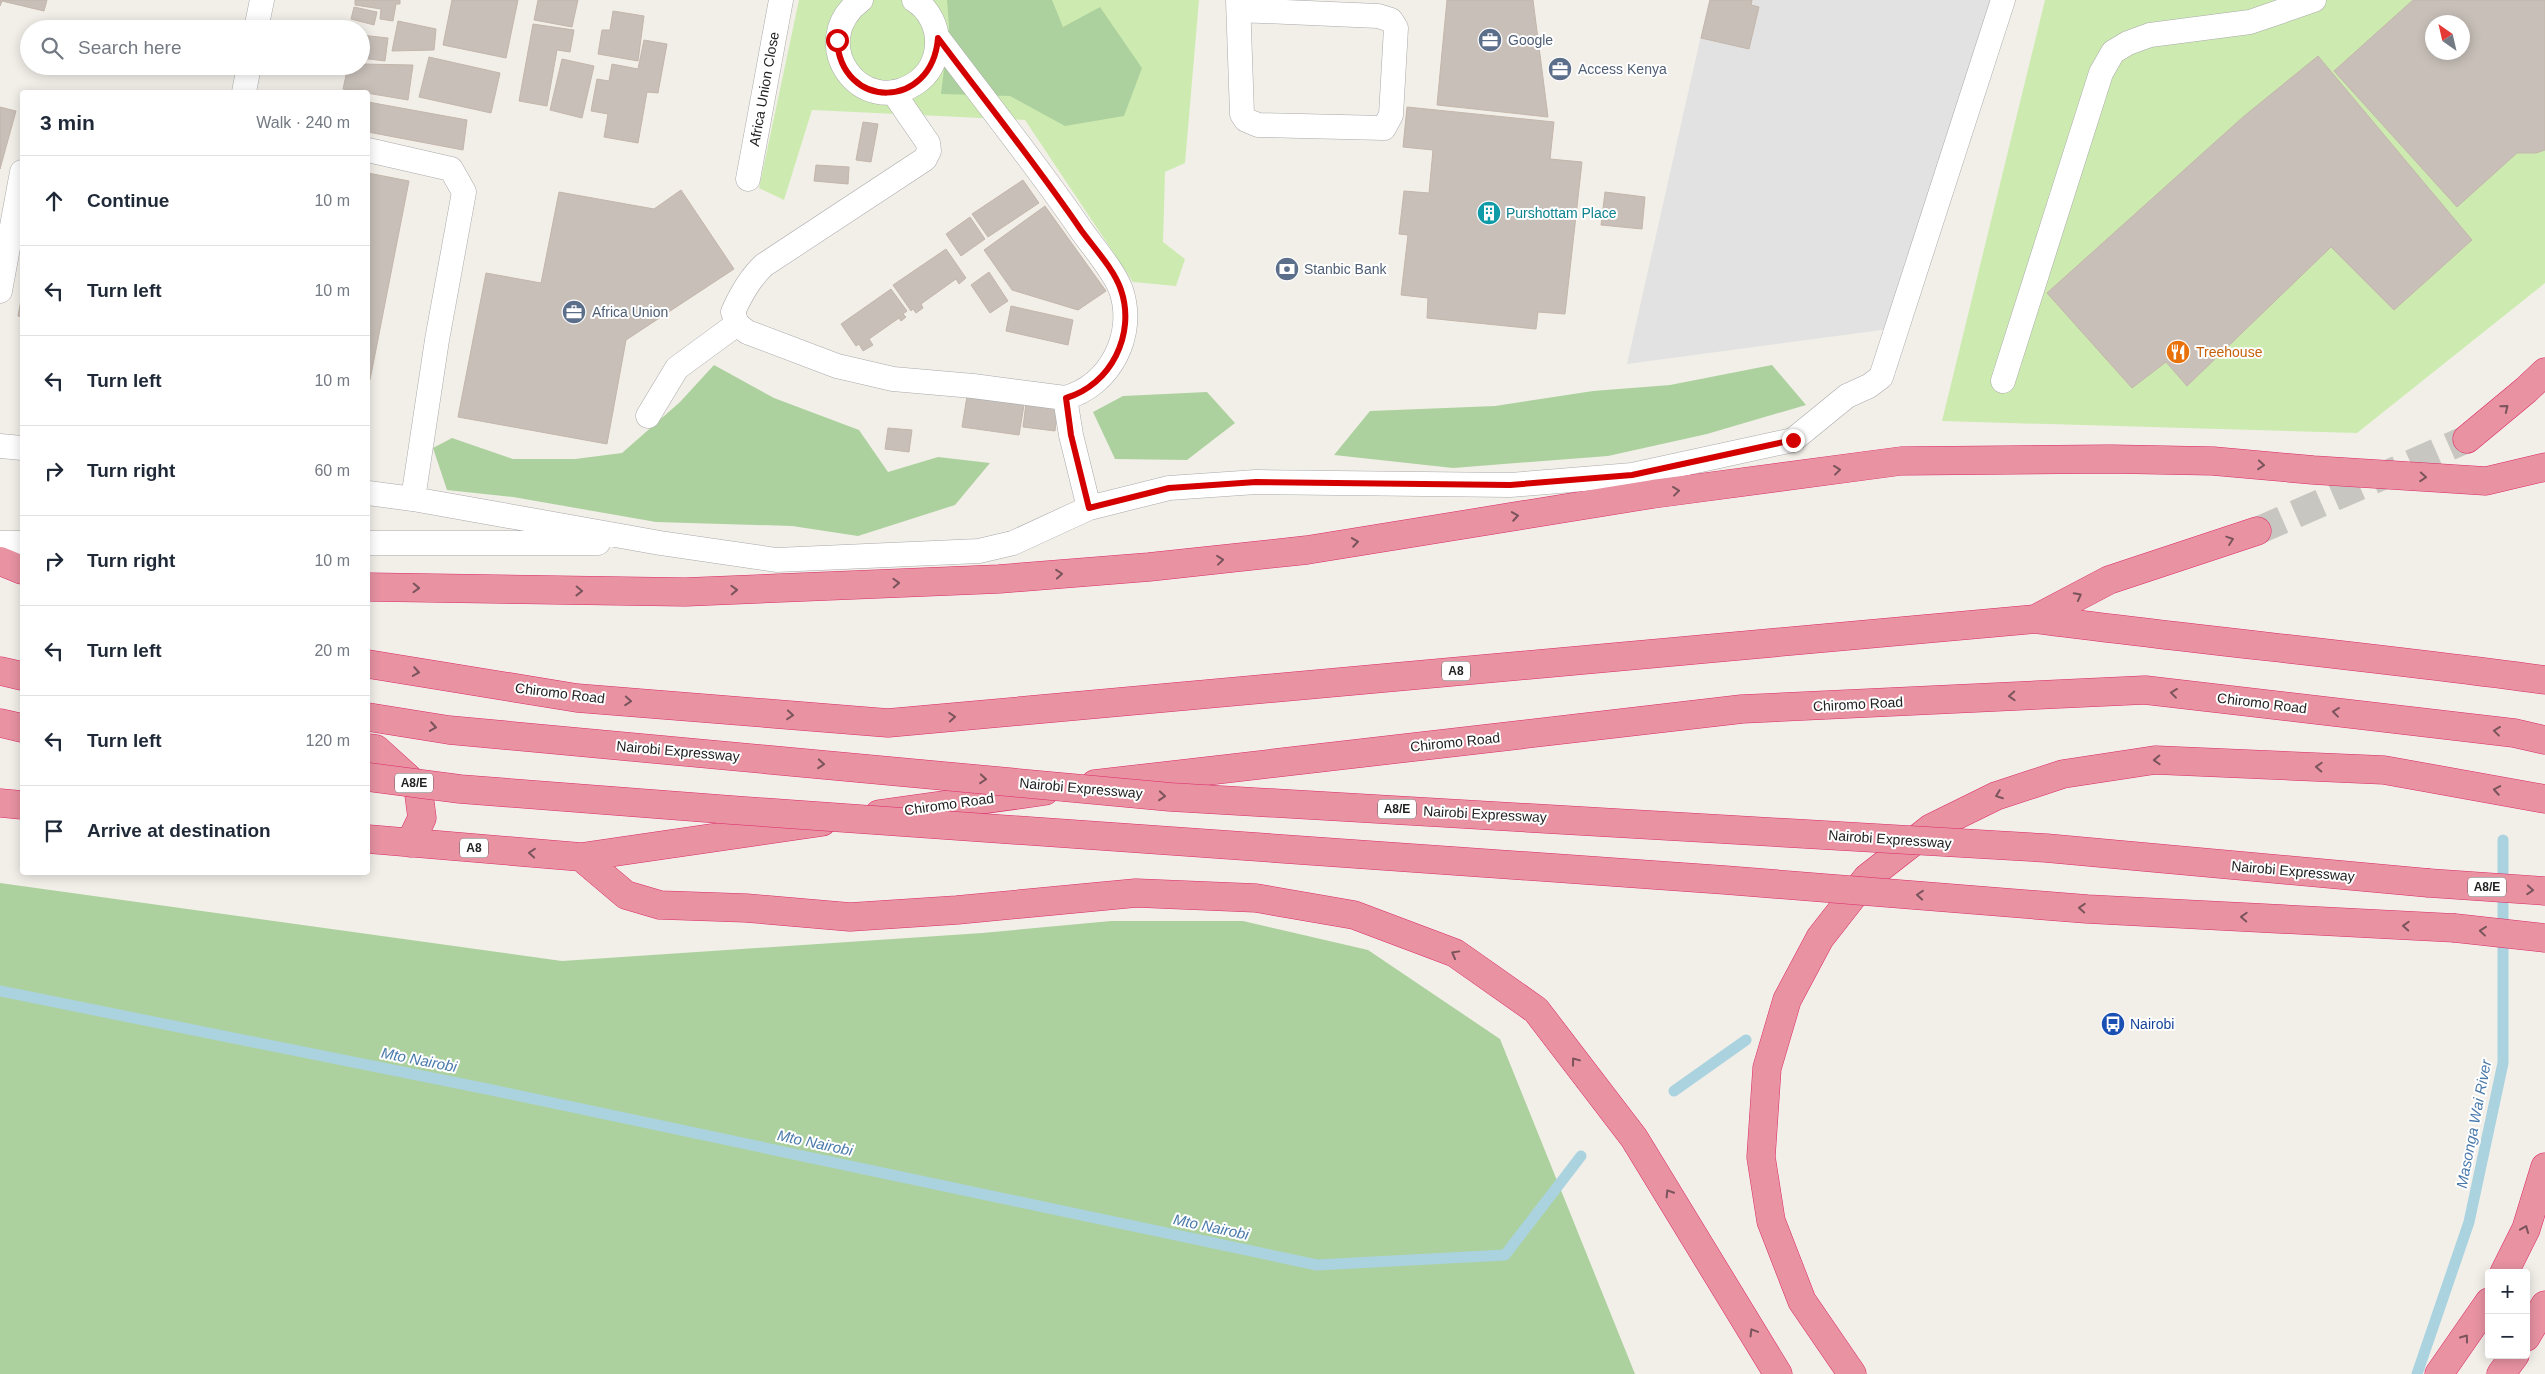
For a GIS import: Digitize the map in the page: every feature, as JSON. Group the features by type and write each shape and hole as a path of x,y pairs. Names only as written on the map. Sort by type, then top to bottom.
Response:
{"highway":[{"path":"2467,439 2545,372"},
{"path":"370,587 685,592 999,579 1159,566 1307,550 1653,494 1901,461 2110,458 2213,461 2312,470 2486,481 2545,467"},
{"path":"2035,618 2109,580 2257,531"},
{"path":"0,561 20,569"},
{"path":"0,573 20,574"},
{"name":"Chiromo Road","path":"370,664 577,698 888,723 2035,618 2545,680"},
{"path":"0,660 20,663"},
{"path":"0,672 20,676"},
{"name":"Chiromo Road","path":"370,839 581,857 1197,771 1742,710 2145,690 2514,733 2545,740"},
{"name":"Nairobi Expressway","path":"370,717 459,731 1170,797 2046,848 2429,883 2545,891"},
{"path":"0,724 20,728"},
{"path":"370,748 376,749 418,787 422,818 410,843"},
{"path":"1852,1374 1802,1301 1770,1221 1761,1157 1767,1068 1787,1000 1820,938 1867,878 1931,828 1996,796 2063,774 2156,760 2384,770 2545,799"},
{"name":"A8/E","path":"370,777 460,790 742,811 1725,880 2087,908 2455,928 2545,938"},
{"path":"0,803 20,805"},
{"path":"581,857 626,895 660,905 746,908 850,916 957,910 1136,893 1256,898 1354,915 1455,953 1536,1010 1634,1138 1778,1374"},
{"path":"2506,1269 2526,1229 2545,1167"},
{"path":"2530,1330 2545,1305"},
{"path":"2439,1374 2485,1308"},
{"path":"2501,1374 2513,1359"}],"lane":[{"path":"258,20 262,0"},
{"name":"Africa Union Close","path":"748,179 781,0"},
{"path":"861,0 848,12 839,28 838,53 842,64 849,74 863,86 880,92 893,92 908,88 921,79 931,68 938,38"},
{"path":"893,92 928,142 930,151 925,159 764,265 752,276 739,298 733,312 737,324 747,332 837,366 893,379 973,386 1066,398 1080,394 1091,387 1108,368 1116,355 1126,327 1126,315 1120,288 1056,194 938,38 934,24 927,11 914,0"},
{"path":"370,493 413,499 660,543 776,560 979,551 1013,543 1089,508 1169,488 1256,482 1510,485 1632,475 1793,440 1847,396 1869,386 1881,377 2003,0"},
{"path":"2003,381 2101,73 2113,52 2128,43 2150,35 2250,22 2314,0"},
{"path":"1239,5 1378,16 1391,20 1396,28 1391,115 1388,124 1384,128 1258,125 1246,120 1242,114 1239,5"},
{"path":"244,90 247,75"},
{"path":"370,150 451,170 464,192 437,340 413,499"},
{"path":"0,291 20,183"},
{"path":"648,416 677,368 737,324"},
{"path":"1066,398 1071,435 1089,508"},
{"path":"0,446 20,448"},
{"path":"0,543 20,543"},
{"path":"370,543 660,543"}],"green space":[{"path":"799,0 1199,0 1185,163 1165,172 1163,242 1185,259 1176,286 1133,282 1025,120 812,110 784,200 759,188"},
{"path":"947,0 1052,0 1063,27 1100,7 1142,68 1124,116 1065,126 1010,96 941,94 949,27"},
{"path":"2045,0 2545,0 2545,283 2357,433 1942,421"},
{"path":"714,365 774,398 859,430 888,472 938,457 990,463 955,505 858,536 792,526 656,522 513,497 447,490 433,448 452,438 513,459 575,459 622,453 680,402"},
{"path":"1772,365 1806,405 1707,434 1608,456 1453,468 1334,455 1370,411 1495,406 1593,391 1670,385"},
{"path":"1207,392 1235,423 1187,460 1115,459 1093,412 1123,396"},
{"path":"0,883 562,961 982,933 1111,921 1243,921 1368,950 1500,1039 1635,1374 0,1374"}],"shaded area":[{"path":"1709,0 2000,0 1889,329 1627,364"}],"building":[{"path":"0,0 47,0 44,11 2,1 0,6"},
{"path":"355,0 400,0 400,4 396,4 393,21 380,19 381,9 355,5"},
{"path":"452,0 518,0 506,58 443,45"},
{"path":"538,0 578,0 572,27 534,20"},
{"path":"1447,0 1533,0 1548,117 1437,105"},
{"path":"1710,0 1752,0 1751,5 1759,7 1749,49 1701,38"},
{"path":"2413,0 2545,0 2545,150 2536,153 2517,153 2457,207 2334,71"},
{"path":"354,7 377,12 374,25 370,24 370,20 351,19"},
{"path":"613,11 644,16 638,61 598,54 602,30 610,30"},
{"path":"398,21 436,29 434,50 392,51"},
{"path":"533,24 574,30 570,52 557,50 547,106 519,101"},
{"path":"370,36 388,38 385,61 370,59"},
{"path":"644,40 667,44 658,93 647,92 638,143 604,137 608,114 591,111 597,79 609,81 612,64 638,69"},
{"path":"2318,56 2472,240 2394,310 2331,247 2187,386 2166,362 2132,388 2047,293 2243,117"},
{"path":"429,57 500,73 491,113 419,97"},
{"path":"562,59 594,66 582,118 550,110"},
{"path":"370,64 413,65 408,100 370,94 370,90 343,89 346,75 370,75"},
{"path":"370,102 467,120 463,150 370,132"},
{"path":"0,107 16,111 0,169"},
{"name":"Purshottam Place","path":"1407,107 1554,122 1550,159 1582,162 1565,314 1538,312 1536,329 1427,318 1428,298 1401,295 1408,235 1399,234 1404,191 1429,193 1433,150 1403,147"},
{"path":"863,122 878,124 871,162 856,160"},
{"path":"816,165 849,167 848,184 814,181"},
{"path":"370,173 409,181 370,380"},
{"path":"1023,180 1039,203 988,237 972,214"},
{"name":"Africa Union","path":"681,190 734,269 626,340 607,444 458,417 486,273 541,283 559,192 654,209"},
{"path":"1605,192 1645,197 1642,229 1601,225"},
{"path":"1045,206 1106,291 1078,310 1012,290 984,250"},
{"path":"970,217 985,239 961,256 946,234"},
{"path":"946,249 966,278 959,284 956,279 921,304 923,308 916,313 913,309 911,311 893,285"},
{"path":"989,272 1008,301 990,313 971,285"},
{"path":"891,289 907,311 903,314 906,317 901,321 899,318 869,339 873,345 863,351 859,344 856,346 841,324"},
{"path":"1011,306 1073,320 1068,345 1006,331"},
{"path":"967,396 1024,405 1019,435 962,427"},
{"path":"1026,403 1058,407 1055,431 1023,427"},
{"path":"888,428 912,430 909,452 885,449"}],"waterway":[{"name":"Masonga Wai River","path":"2417,1374 2469,1222 2503,1063 2503,840"},
{"name":"Mto Nairobi","path":"0,991 487,1089 1317,1265 1505,1255 1581,1156"},
{"name":"Mto Nairobi","path":"1674,1091 1746,1040"}],"tunnel":[{"path":"2257,531 2467,439"}],"place":[{"name":"Google","path":"1490,40"},
{"name":"Access Kenya","path":"1560,69"},
{"name":"Purshottam Place","path":"1489,213"},
{"name":"Stanbic Bank","path":"1287,269"},
{"name":"Africa Union","path":"574,312"},
{"name":"Treehouse","path":"2178,352"},
{"name":"Nairobi","path":"2113,1024"}],"route":[{"path":"837,40 838,53 842,64 857,83 868,89 880,92 893,92 908,88 921,79 931,68 938,38 1056,194 1120,288 1126,315 1126,327 1116,355 1108,368 1091,387 1080,394 1066,398 1071,435 1089,508 1169,488 1256,482 1510,485 1632,475 1793,440"}]}
